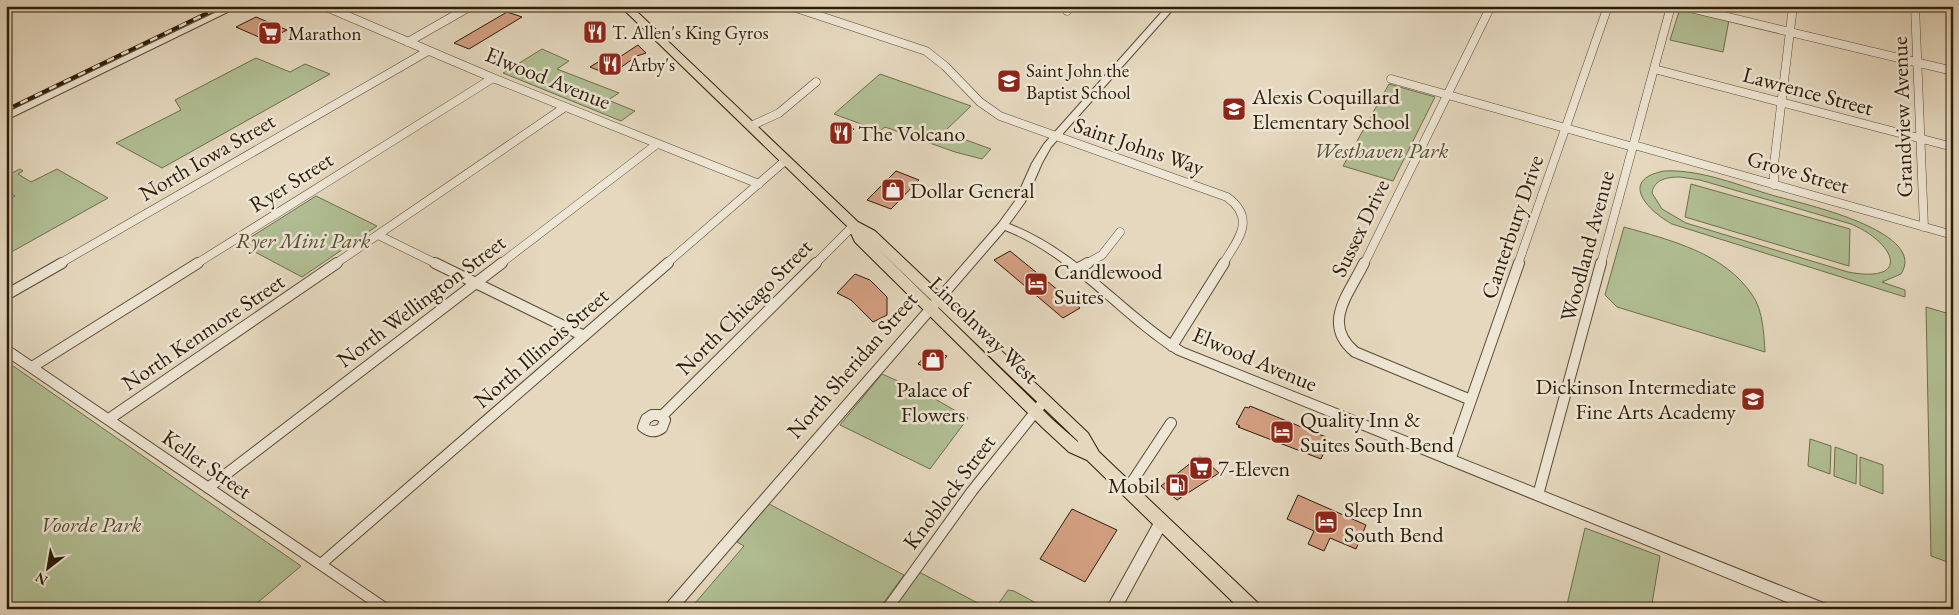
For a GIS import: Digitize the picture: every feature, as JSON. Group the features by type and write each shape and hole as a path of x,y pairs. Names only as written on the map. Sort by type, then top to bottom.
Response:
{"main road":[{"name":"Lincolnway West","path":"625,6 854,225 860,239 934,303 1040,406 1083,437 1093,456 1252,609"}],"street":[{"path":"6,118 236,6"},
{"name":"Elwood Avenue","path":"324,6 493,78 759,184"},
{"path":"408,42 471,6"},
{"name":"Saint Johns Way","path":"790,6 926,51 939,60 987,108 1010,120 1213,190 1228,197 1238,206 1244,220 1244,226 1172,346"},
{"name":"North Sheridan Street","path":"669,609 1003,224 1020,202 1039,158 1055,136 1172,6"},
{"name":"Sussex Drive","path":"1472,400 1363,357 1344,342 1337,326 1338,314 1491,6"},
{"name":"Canterbury Drive","path":"1450,460 1608,6"},
{"name":"Woodland Avenue","path":"1538,495 1671,6"},
{"path":"1682,6 1953,71"},
{"path":"1774,185 1774,164 1780,102 1792,6"},
{"name":"Grandview Avenue","path":"1915,6 1919,63 1919,138 1924,227"},
{"name":"North Iowa Street","path":"6,295 428,51"},
{"name":"Lawrence Street","path":"1654,69 1953,147"},
{"name":"Ryer Street","path":"32,367 493,78"},
{"name":"Grove Street","path":"1392,79 1953,236"},
{"path":"751,126 779,113 816,82"},
{"name":"North Kenmore Street","path":"109,419 565,107"},
{"name":"North Wellington Street","path":"208,488 657,144"},
{"name":"North Illinois Street","path":"320,564 786,160"},
{"name":"Elwood Avenue","path":"1003,224 1046,244 1172,346 1225,370 1821,609"},
{"name":"North Chicago Street","path":"662,416 854,225"},
{"path":"1078,269 1102,254 1120,232"},
{"path":"378,235 584,336"},
{"name":"Keller Street","path":"6,350 386,609"},
{"name":"Knoblock Street","path":"887,609 972,491 1040,406"},
{"path":"1128,488 1171,423"},
{"path":"1113,609 1162,521"}],"green space":[{"path":"1684,10 1729,20 1723,52 1670,40 1679,12"},
{"path":"542,49 569,61 557,69 619,93 608,100 635,111 621,121 503,73"},
{"path":"256,58 290,72 305,64 330,74 162,168 116,143 181,110 175,100"},
{"path":"880,74 971,106 944,132 991,149 982,159 955,152 885,127 880,131 834,114"},
{"name":"Westhaven Park","path":"1389,84 1435,97 1393,181 1343,166"},
{"path":"20,169 23,171 18,174 31,182 57,169 108,198 6,255 6,201 15,196 6,190 6,176"},
{"path":"1664,171 1678,171 1706,175 1833,212 1880,232 1897,245 1905,259 1901,274 1882,282 1905,290 1905,297 1672,224 1654,212 1642,196 1640,188 1642,181 1650,175","holes":["1680,177 1700,180 1851,224 1879,241 1887,251 1890,260 1889,267 1882,272 1868,274 1848,272 1686,223 1662,209 1652,193 1653,188 1666,178"]},
{"path":"1691,184 1850,229 1849,266 1685,217"},
{"name":"Ryer Mini Park","path":"316,196 377,226 302,277 240,244"},
{"path":"1624,227 1678,243 1695,250 1728,269 1741,281 1756,302 1762,323 1765,352 1617,307 1605,295"},
{"path":"1926,307 1953,315 1953,564 1931,556"},
{"name":"Voorde Park","path":"6,361 301,566 250,609 6,609"},
{"path":"882,374 923,392 968,418 930,469 840,425"},
{"path":"1810,439 1831,446 1830,474 1808,466"},
{"path":"1835,447 1857,455 1856,484 1834,476"},
{"path":"1860,457 1883,465 1883,494 1860,485"},
{"path":"769,504 904,575 879,609 690,609 744,546 737,542"},
{"path":"1585,528 1660,556 1651,609 1566,609"},
{"path":"919,573 921,573 989,609 893,609"},
{"path":"1008,590 1014,591 1047,609 995,609"}],"building":[{"path":"507,12 522,17 469,49 454,43"},
{"path":"256,17 287,30 269,39 261,38 236,27"},
{"name":"Arby's","path":"638,45 646,53 637,56 610,75 590,67 603,59 615,60"},
{"name":"The Volcano","path":"842,125 854,129 841,141 829,136"},
{"name":"Dollar General","path":"896,171 919,180 891,209 867,200"},
{"name":"Candlewood Suites","path":"1010,251 1080,308 1063,318 994,260"},
{"path":"855,274 870,280 887,297 887,315 873,322 851,300 837,293"},
{"name":"Palace of Flowers","path":"931,349 947,356 934,371 918,364"},
{"name":"Quality Inn & Suites South Bend","path":"1250,406 1326,437 1325,440 1329,441 1321,459 1238,427 1240,426 1236,424 1245,407 1249,408"},
{"path":"1200,456 1219,473 1177,500 1161,486"},
{"name":"Sleep Inn South Bend","path":"1298,495 1366,525 1356,549 1330,538 1324,551 1308,544 1314,531 1287,519"},
{"path":"1072,509 1117,530 1085,582 1040,559"}],"railway":[{"path":"6,110 222,6"}],"place":[{"name":"T. Allen's King Gyros","path":"595,32"},
{"name":"Marathon","path":"270,33"},
{"name":"Arby's","path":"610,64"},
{"name":"Saint John the Baptist School","path":"1009,81"},
{"name":"Alexis Coquillard Elementary School","path":"1234,109"},
{"name":"The Volcano","path":"841,133"},
{"name":"Dollar General","path":"893,190"},
{"name":"Candlewood Suites","path":"1036,284"},
{"name":"Palace of Flowers","path":"933,360"},
{"name":"Dickinson Intermediate Fine Arts Academy","path":"1753,399"},
{"name":"Quality Inn & Suites South Bend","path":"1282,432"},
{"name":"7-Eleven","path":"1201,468"},
{"name":"Mobil","path":"1177,485"},
{"name":"Sleep Inn South Bend","path":"1326,522"}]}
